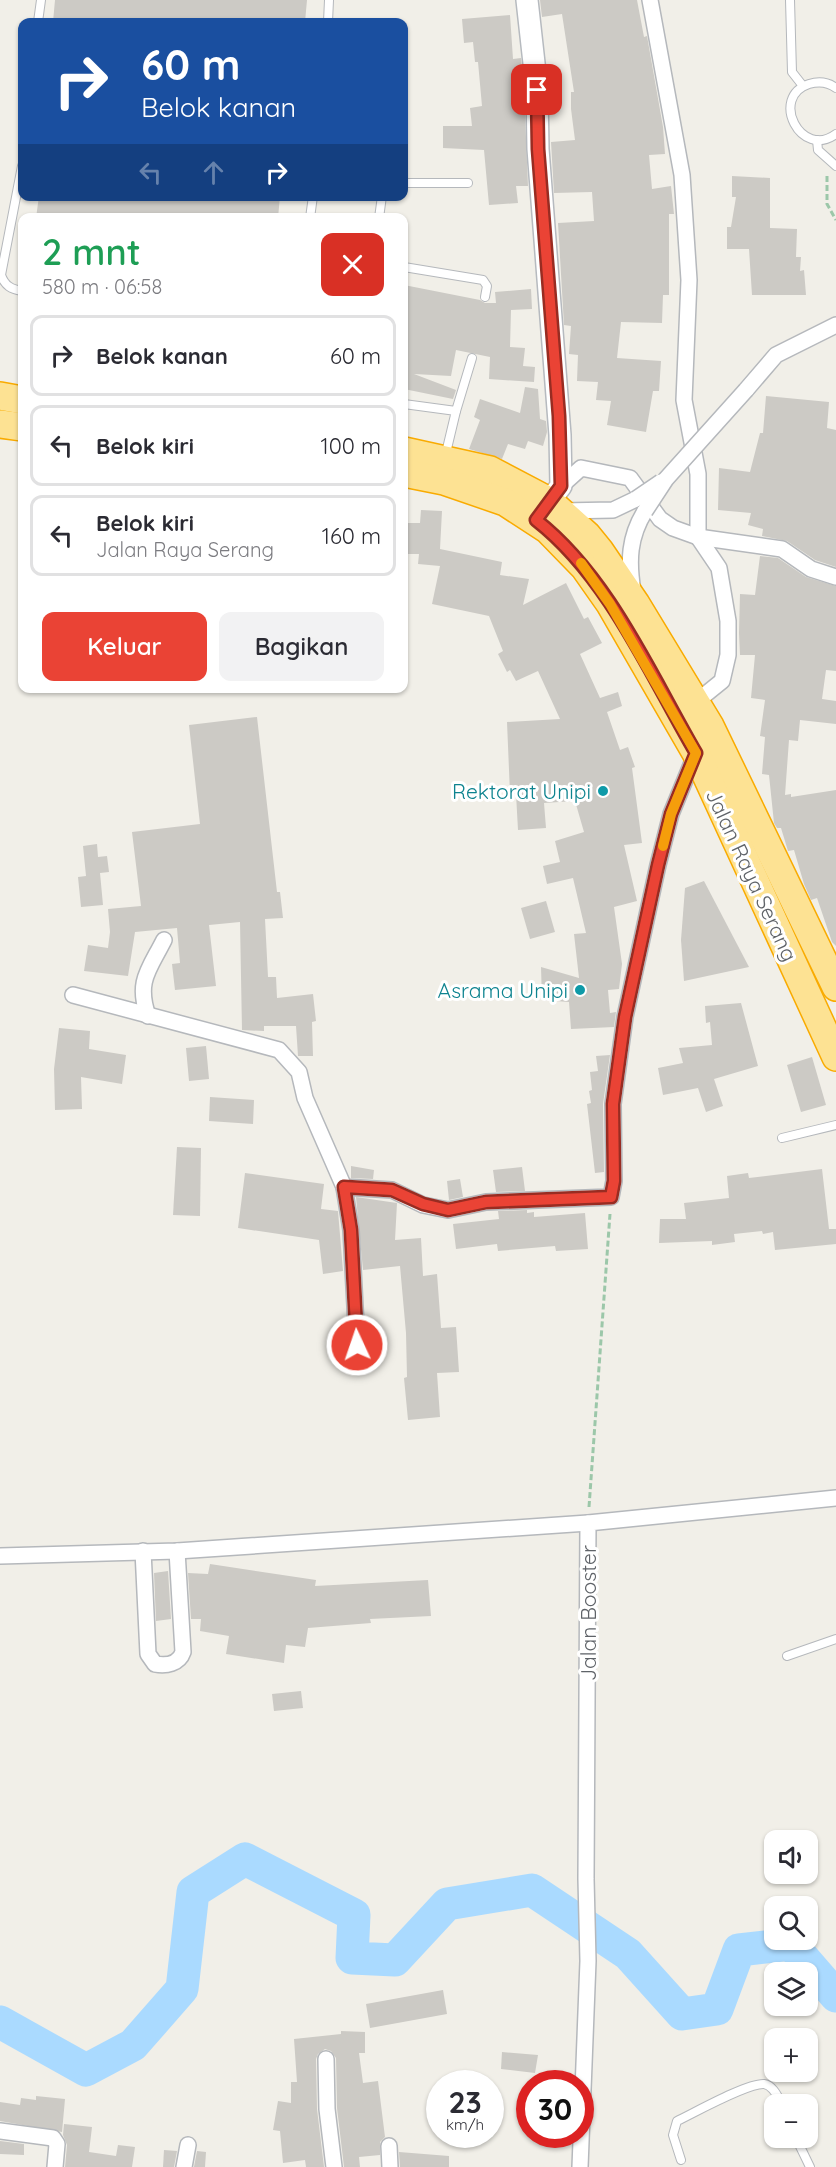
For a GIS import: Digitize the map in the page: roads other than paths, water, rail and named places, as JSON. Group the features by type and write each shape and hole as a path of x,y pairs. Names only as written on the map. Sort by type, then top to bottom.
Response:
{"highway":[{"path":"0,396 18,399"},
{"path":"0,424 18,426"},
{"name":"Jalan Raya Serang","path":"408,452 490,470 551,505 593,543 636,604 696,702 836,987"},
{"name":"Jalan Raya Serang","path":"408,474 444,481 489,496 551,505"},
{"name":"Jalan Raya Serang","path":"551,505 565,544 610,604 696,753 836,1057"}],"street":[{"path":"527,0 537,90 538,149 560,425 551,505"},
{"path":"651,0 682,175 689,280 684,400 698,474 698,537 719,568 728,621 728,655 722,681 696,702"},
{"path":"636,604 629,567 630,542 640,505 747,390 776,355 836,325"},
{"path":"551,505 581,468 630,478 660,519 673,528 698,537 782,549 811,569 836,577"},
{"path":"551,505 614,510 640,505"},
{"path":"344,1187 392,1190 423,1204 448,1210 486,1202 611,1197 614,1181 613,1104 625,1017 671,814 696,753"},
{"path":"148,1016 142,995 142,982 164,940"},
{"path":"73,995 148,1016 238,1037 279,1050 287,1056 299,1072 305,1098 344,1187 351,1230 357,1345"},
{"name":"Jalan Booster","path":"580,2167 588,1961 586,1879 588,1523 836,1498"},
{"path":"0,1556 177,1551 588,1523"},
{"path":"143,1551 148,1654 155,1664 161,1665 180,1658 183,1652 177,1551"},
{"path":"326,2059 327,2109 334,2167"},
{"path":"0,2131 53,2138 57,2144 55,2167"},
{"path":"184,2167 188,2145"},
{"path":"389,2146 390,2167"}],"lane":[{"path":"39,18 41,0"},
{"path":"328,18 329,0"},
{"path":"790,0 792,72 803,86"},
{"path":"836,88 816,81 803,86 794,94 790,106 790,118 800,133 817,140 830,138 836,134"},
{"path":"817,140 818,150 834,169"},
{"path":"408,183 468,183"},
{"path":"18,187 1,275 4,283 11,289 18,290"},
{"path":"408,268 483,280 487,286 485,297"},
{"path":"444,459 472,358"},
{"path":"408,405 456,411"},
{"path":"783,1138 836,1125"},
{"path":"787,1656 836,1639"},
{"path":"681,2160 673,2135 677,2121 742,2090 763,2084 771,2087 776,2094"},
{"path":"801,2148 810,2167"}],"waterway":[{"path":"0,2022 86,2070 133,2045 182,1989 193,1892 245,1859 354,1915 352,1958 395,1960 447,1904 532,1890 628,1954 682,2014 717,2009 739,1950 791,1944 836,1996"}],"place":[{"name":"Rektorat Unipi","path":"603,791"},
{"name":"Asrama Unipi","path":"580,990"}]}
